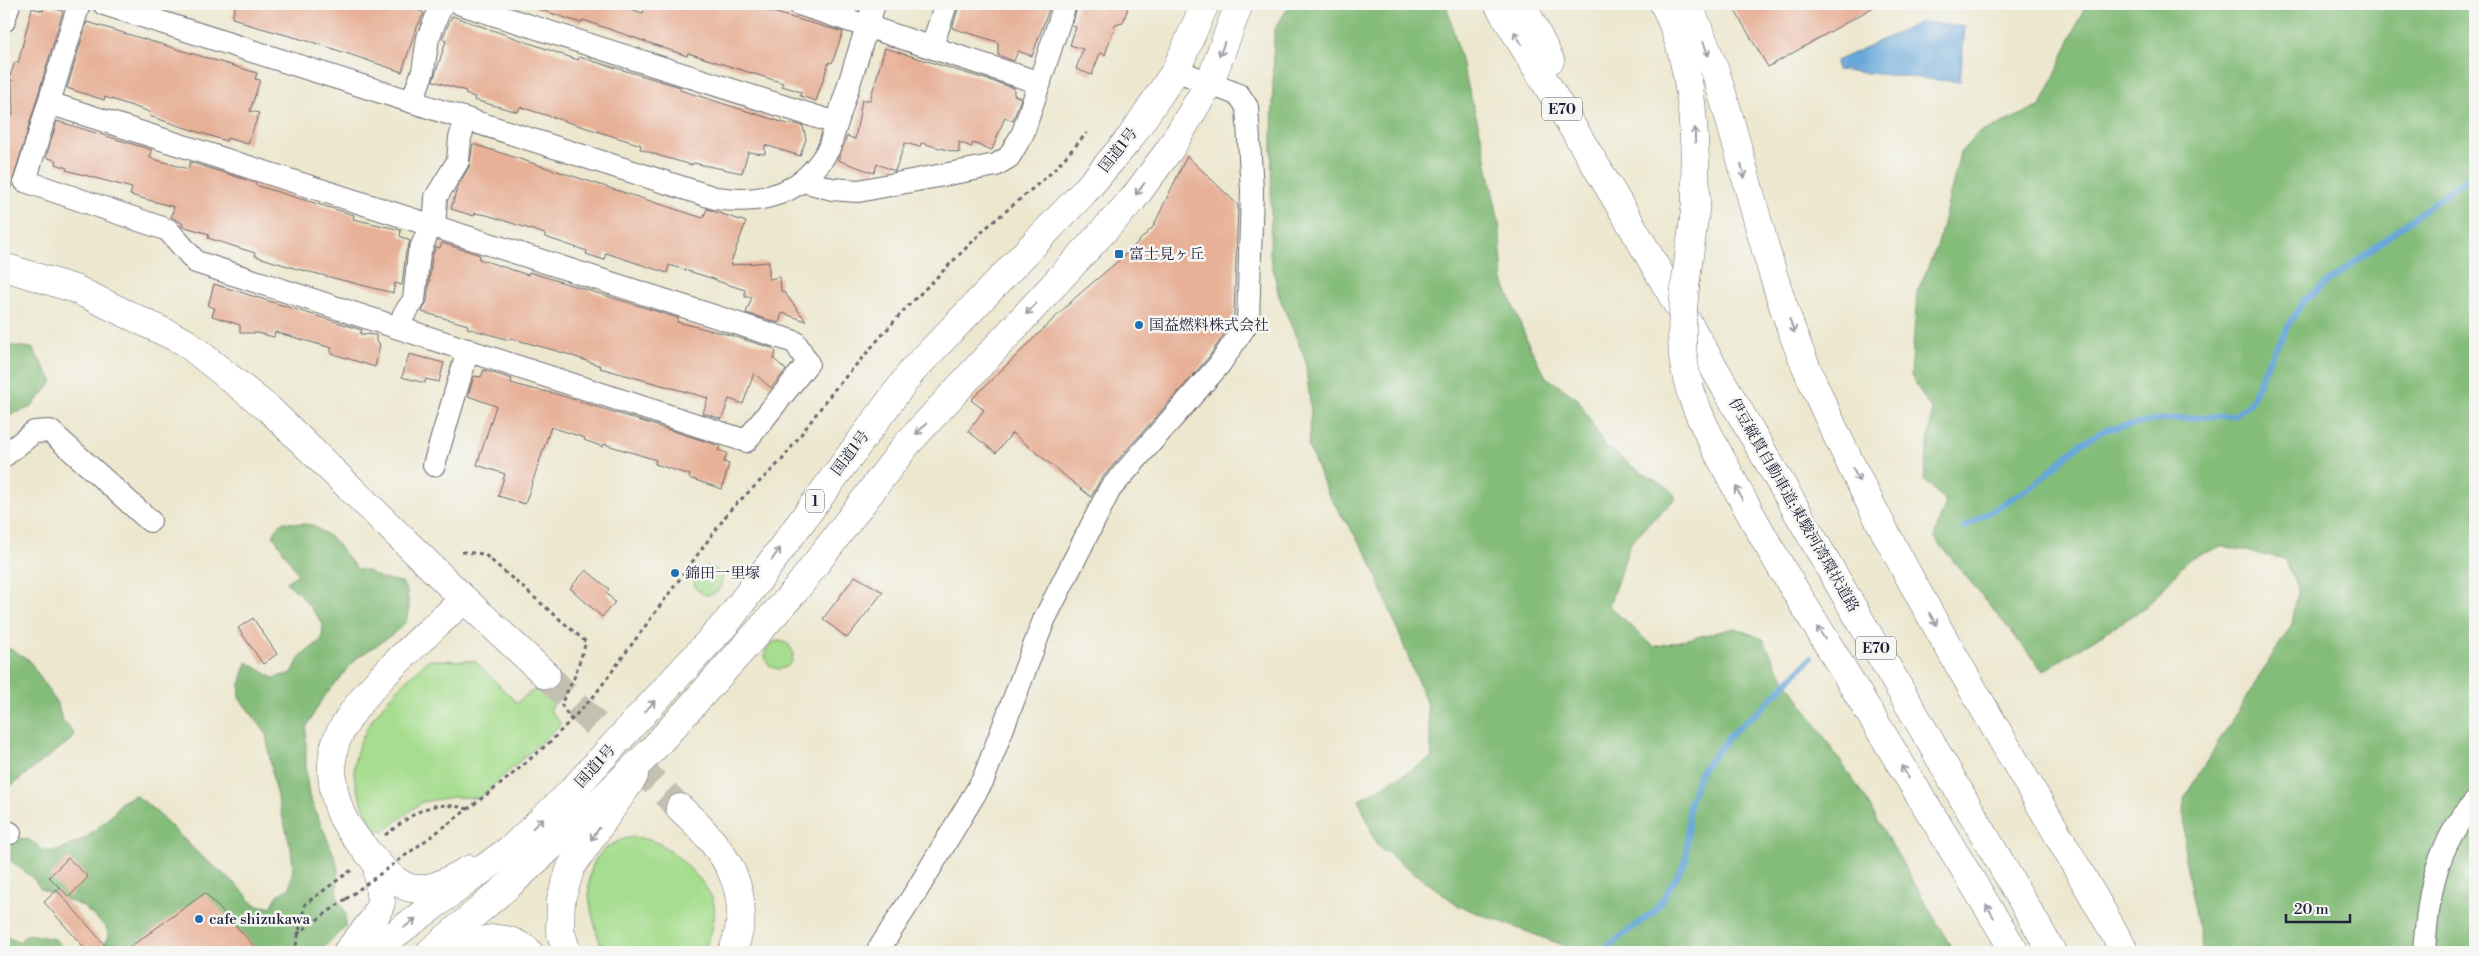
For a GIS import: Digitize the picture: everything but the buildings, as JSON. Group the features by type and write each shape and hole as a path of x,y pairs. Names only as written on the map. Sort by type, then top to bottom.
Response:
{"main road":[{"name":"国道1号","path":"371,952 513,847 567,796 728,620 913,370 1085,191 1130,138 1176,70 1205,4"},
{"name":"国道1号","path":"430,952 584,817 652,750 795,591 907,444 1133,199 1170,149 1210,82 1239,4"},
{"name":"伊豆縦貫自動車道;東駿河湾環状道路","path":"1498,4 1625,214 2050,949"},
{"name":"伊豆縦貫自動車道;東駿河湾環状道路","path":"1522,4 1625,214"},
{"path":"1664,4 1686,67 1694,112 1696,202 1685,297 1684,355 1692,397 1704,426 1782,569 2015,952"},
{"path":"1688,4 1716,76 1750,198 1779,291 1806,366 1828,418 1908,575 2125,952"},
{"path":"4,267 75,289 185,342 270,410 464,599 546,675"},
{"path":"464,599 365,695 337,740 332,761 333,783 342,815 370,857 403,886 420,888 437,886 513,847"},
{"path":"567,952 560,930 561,899 571,867 652,750"},
{"path":"680,808 703,828 728,861 740,894 741,920 732,952"},
{"path":"348,952 374,919 381,903 370,857"},
{"path":"461,952 472,944 493,938 516,942 528,952"}],"street":[{"path":"4,21 9,4"},
{"path":"49,103 795,342 808,363 746,441 196,262 168,230 25,181 78,4"},
{"path":"104,4 715,198 740,202 761,200 784,192 803,181 820,165 829,148 874,4"},
{"path":"412,101 427,59 428,38 442,4"},
{"path":"461,4 836,124"},
{"path":"799,4 932,46 1040,83"},
{"path":"932,46 946,4"},
{"path":"803,181 832,189 858,191 996,164 1009,157 1016,146 1040,83 1065,4"},
{"path":"876,952 917,890 982,780 1044,620 1110,489 1219,365 1248,322 1252,191 1247,106 1240,95 1176,70"},
{"path":"399,328 404,314 414,300 419,253 435,215 436,197 458,161 460,138 466,118"},
{"path":"434,465 468,350"},
{"path":"4,456 34,432 50,431 150,522"},
{"path":"2424,952 2428,905 2444,849 2451,833 2475,802"}],"path":[{"path":"297,934 468,809 550,742 594,696 731,509 782,460 834,390 905,308 987,228 1051,173 1087,133"},
{"path":"462,552 484,554 586,642 574,678 561,704 571,720"},
{"path":"292,952 295,950 304,904 370,857 424,807 451,804 468,809"}],"green space":[{"path":"1290,4 1446,4 1482,139 1499,223 1503,281 1529,345 1546,377 1578,399 1604,445 1636,469 1670,489 1676,498 1631,541 1609,606 1654,647 1735,628 1763,639 1776,665 1863,795 1954,952 1568,952 1565,946 1459,906 1377,845 1359,800 1432,758 1427,705 1369,557 1329,496 1308,446 1311,411 1305,359 1279,296 1270,255 1274,31"},
{"path":"2086,4 2475,4 2475,952 2203,952 2185,860 2184,798 2292,624 2298,590 2285,559 2223,546 2189,559 2145,608 2043,671 1934,537 1946,502 1924,479 1932,411 1911,376 1917,292 1938,244 1960,153 1977,134 2041,106"},
{"path":"4,345 32,348 53,382 30,408 4,416"},
{"path":"284,522 312,525 332,538 357,569 368,571 380,578 402,582 407,592 409,608 406,622 393,634 357,658 322,699 306,728 306,773 309,796 335,857 338,869 337,896 346,915 345,927 319,952 95,952 109,938 106,927 82,906 41,889 33,878 11,861 11,847 15,839 30,841 43,851 58,851 87,837 113,814 120,803 135,795 158,813 200,854 241,889 254,905 271,907 278,895 290,888 293,867 291,848 274,785 266,733 239,698 240,684 247,662 273,678 292,673 300,657 322,639 323,624 300,594 286,582 298,574 273,535 278,526"},
{"name":"錦田一里塚","path":"708,567 718,571 722,581 718,591 708,595 698,591 694,581 698,571"},
{"path":"779,641 789,645 793,655 789,665 779,669 769,665 765,655 769,645"},
{"path":"7,648 29,660 58,705 62,720 74,732 72,739 12,785 4,789 4,651"},
{"path":"428,660 475,661 517,703 529,693 545,685 558,698 550,710 561,724 479,798 453,797 422,802 383,832 375,830 361,800 355,780 355,763 359,746 366,730 389,698"},
{"path":"632,837 642,838 665,847 691,870 706,888 714,905 714,917 708,941 702,952 603,952 590,900 589,883 592,868 599,855 612,844"},
{"path":"28,934 55,939 66,952 4,952 4,936 19,942"}],"water":[{"path":"1921,22 1965,27 1960,82 1837,70 1836,61"}],"waterway":[{"path":"1963,528 2033,486 2080,444 2105,430 2157,420 2235,415 2249,404 2271,356 2303,301 2475,172"},
{"path":"1600,952 1655,911 1686,861 1689,804 1700,772 1733,732 1762,708 1811,658"}],"tunnel":[{"path":"546,675 680,808"}],"place":[{"name":"富士見ヶ丘","path":"1119,254"},
{"name":"国益燃料株式会社","path":"1139,325"},
{"name":"錦田一里塚","path":"675,573"},
{"name":"cafe shizukawa","path":"199,919"}]}
